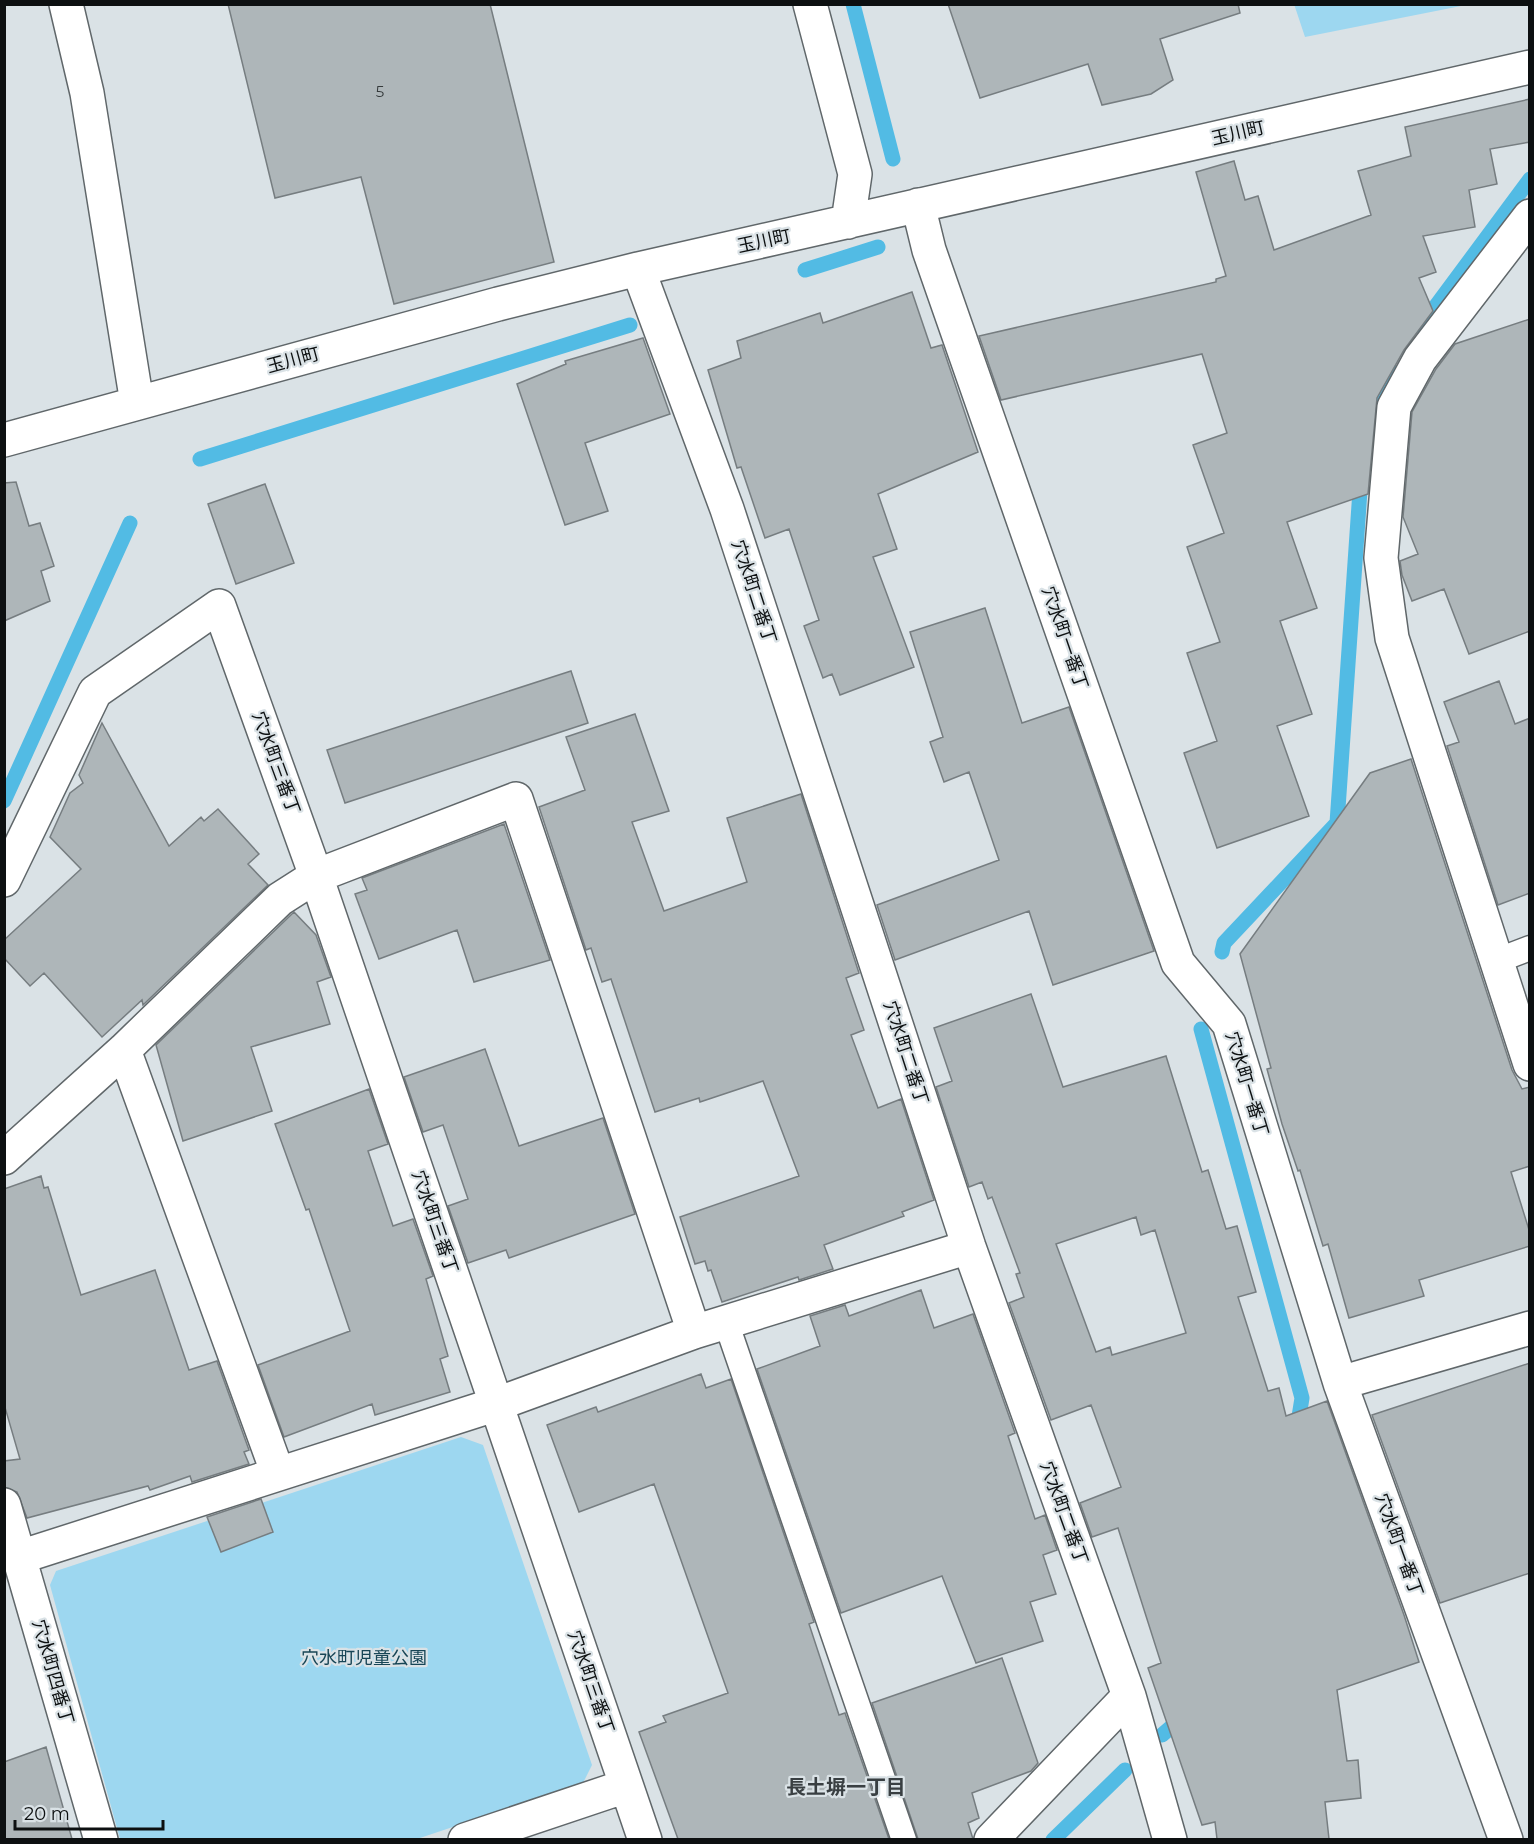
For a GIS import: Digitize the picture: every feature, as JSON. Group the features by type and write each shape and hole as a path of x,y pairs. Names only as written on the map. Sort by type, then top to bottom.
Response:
{"street":[{"path":"66,4 87,93 138,403"},
{"path":"810,4 855,174 848,222"},
{"name":"玉川町","path":"4,440 498,304 638,269 1530,67"},
{"name":"穴水町一番丁","path":"918,205 929,250 1178,963 1229,1024 1340,1383 1506,1839"},
{"path":"1530,216 1420,359 1394,407 1381,558 1392,638 1530,1064"},
{"name":"穴水町二番丁","path":"638,269 727,509 969,1247 1129,1696 1170,1839"},
{"name":"穴水町三番丁","path":"4,880 95,692 219,606 316,876 645,1839"},
{"path":"4,1158 124,1050 280,899 316,876 516,799 694,1332"},
{"path":"124,1050 278,1474"},
{"path":"20,1557 497,1404 694,1332 969,1247"},
{"path":"1340,1383 1530,1328"},
{"name":"穴水町四番丁","path":"4,1505 101,1839"},
{"path":"991,1839 1129,1696"},
{"path":"465,1839 626,1786"}],"lane":[{"path":"1496,961 1530,948"},
{"path":"726,1322 904,1839"}],"green space":[{"path":"1294,4 1466,4 1466,5 1305,37"},
{"name":"穴水町児童公園","path":"461,1437 483,1445 592,1765 583,1783 417,1839 120,1839 50,1585 56,1571"}],"building":[{"path":"228,4 490,4 554,262 394,304 361,177 275,198"},
{"path":"948,4 1238,4 1240,13 1160,39 1173,80 1151,94 1102,105 1088,64 980,98"},
{"path":"1530,99 1530,142 1490,149 1497,184 1469,190 1475,227 1423,236 1436,272 1419,278 1433,311 1404,350 1377,398 1368,494 1287,522 1317,608 1280,621 1312,714 1277,726 1309,816 1217,848 1184,753 1217,741 1187,653 1220,642 1187,547 1224,533 1193,445 1227,433 1202,354 1001,400 979,336 1216,282 1216,279 1226,276 1196,172 1234,161 1245,200 1258,196 1274,250 1371,215 1358,171 1411,156 1405,127"},
{"path":"912,292 931,348 942,345 978,452 878,494 897,549 873,557 914,667 840,695 832,674 823,678 804,626 819,620 789,529 765,538 741,467 737,468 708,370 741,358 737,341 820,313 823,323"},
{"path":"1530,319 1530,631 1469,654 1444,589 1412,601 1402,575 1400,561 1418,554 1403,517 1412,412 1436,369 1455,344"},
{"path":"643,338 670,414 585,443 608,511 565,525 517,384 566,364 565,361"},
{"path":"16,482 29,526 40,523 54,566 41,571 50,601 4,621 4,483"},
{"path":"265,484 294,563 236,584 208,504"},
{"path":"985,608 1022,723 1069,707 1154,951 1053,985 1029,911 895,960 877,905 999,860 969,772 944,782 930,742 943,737 910,632"},
{"path":"571,671 588,723 345,803 327,750"},
{"path":"1499,681 1515,724 1530,718 1530,893 1498,905 1447,746 1459,742 1444,702"},
{"path":"635,714 669,811 632,822 664,911 747,882 727,818 801,794 859,973 846,978 864,1030 851,1035 878,1108 901,1099 934,1200 902,1212 904,1216 824,1245 833,1269 799,1280 798,1277 722,1302 711,1270 708,1271 705,1261 695,1264 680,1217 799,1176 763,1081 700,1102 699,1098 655,1112 611,979 602,982 591,948 586,950 539,807 585,790 566,737"},
{"path":"102,723 169,846 201,817 204,821 218,809 259,854 248,864 268,885 143,1005 142,1000 102,1037 44,973 30,986 4,958 4,940 81,869 50,837 70,793 83,783 79,775"},
{"path":"1411,759 1512,1070 1522,1089 1530,1087 1530,1166 1511,1172 1530,1233 1530,1246 1419,1280 1424,1296 1349,1318 1328,1244 1323,1246 1300,1170 1298,1171 1282,1124 1267,1069 1271,1068 1240,954 1370,773"},
{"path":"504,824 550,960 474,982 457,930 379,959 355,894 367,890 362,878"},
{"path":"294,912 316,935 331,977 317,982 330,1024 251,1047 272,1111 183,1141 156,1045"},
{"path":"1031,994 1063,1087 1166,1056 1202,1172 1208,1170 1226,1229 1237,1226 1256,1292 1238,1297 1268,1391 1279,1388 1286,1416 1327,1401 1419,1662 1337,1690 1347,1761 1358,1760 1361,1798 1325,1802 1329,1839 1217,1839 1215,1822 1202,1825 1148,1668 1161,1663 1118,1528 1092,1537 1080,1503 1121,1487 1091,1405 1051,1420 1009,1303 1024,1297 1016,1274 1020,1273 992,1197 988,1199 982,1182 969,1187 936,1087 952,1081 934,1028","holes":["1136,1217 1141,1235 1155,1230 1186,1333 1112,1355 1110,1347 1096,1352 1056,1244"]},
{"path":"485,1049 519,1146 603,1118 635,1214 509,1258 506,1250 468,1263 448,1206 468,1199 443,1125 423,1132 404,1077"},
{"path":"369,1089 388,1144 368,1151 393,1226 413,1219 433,1276 426,1279 448,1356 440,1359 450,1392 375,1415 372,1404 284,1437 258,1365 350,1331 309,1209 306,1210 275,1124"},
{"path":"41,1176 44,1188 48,1187 81,1295 155,1270 189,1370 217,1361 249,1450 244,1452 249,1464 192,1482 190,1476 150,1490 148,1486 27,1518 17,1492 4,1487 4,1461 20,1459 4,1404 4,1189"},
{"path":"921,1290 934,1328 973,1314 1015,1433 1008,1436 1035,1519 1045,1515 1057,1550 1043,1555 1056,1594 1030,1602 1043,1641 976,1663 942,1576 841,1613 757,1369 820,1346 810,1316 845,1305 849,1316"},
{"path":"1530,1363 1530,1573 1440,1603 1372,1415"},
{"path":"701,1374 706,1388 731,1379 814,1622 809,1624 839,1715 845,1713 889,1839 678,1839 639,1732 666,1722 663,1716 728,1693 654,1484 579,1512 547,1425 596,1407 598,1412"},
{"path":"261,1499 273,1532 221,1552 207,1517"},
{"path":"1002,1658 1038,1763 1031,1771 972,1793 979,1818 968,1823 973,1839 918,1839 872,1703"},
{"path":"46,1747 72,1839 4,1839 4,1762"}],"waterway":[{"path":"853,4 893,159"},
{"path":"1421,326 1530,179"},
{"path":"805,270 878,247"},
{"path":"200,459 630,325"},
{"path":"1369,420 1390,370"},
{"path":"1222,952 1224,943 1337,823 1361,476"},
{"path":"4,801 130,523"},
{"path":"1201,1029 1302,1398 1297,1429"},
{"path":"1162,1735 1184,1716"},
{"path":"1053,1840 1125,1770"}],"district":[{"name":"長土塀一丁目","path":"846,1787"}]}
